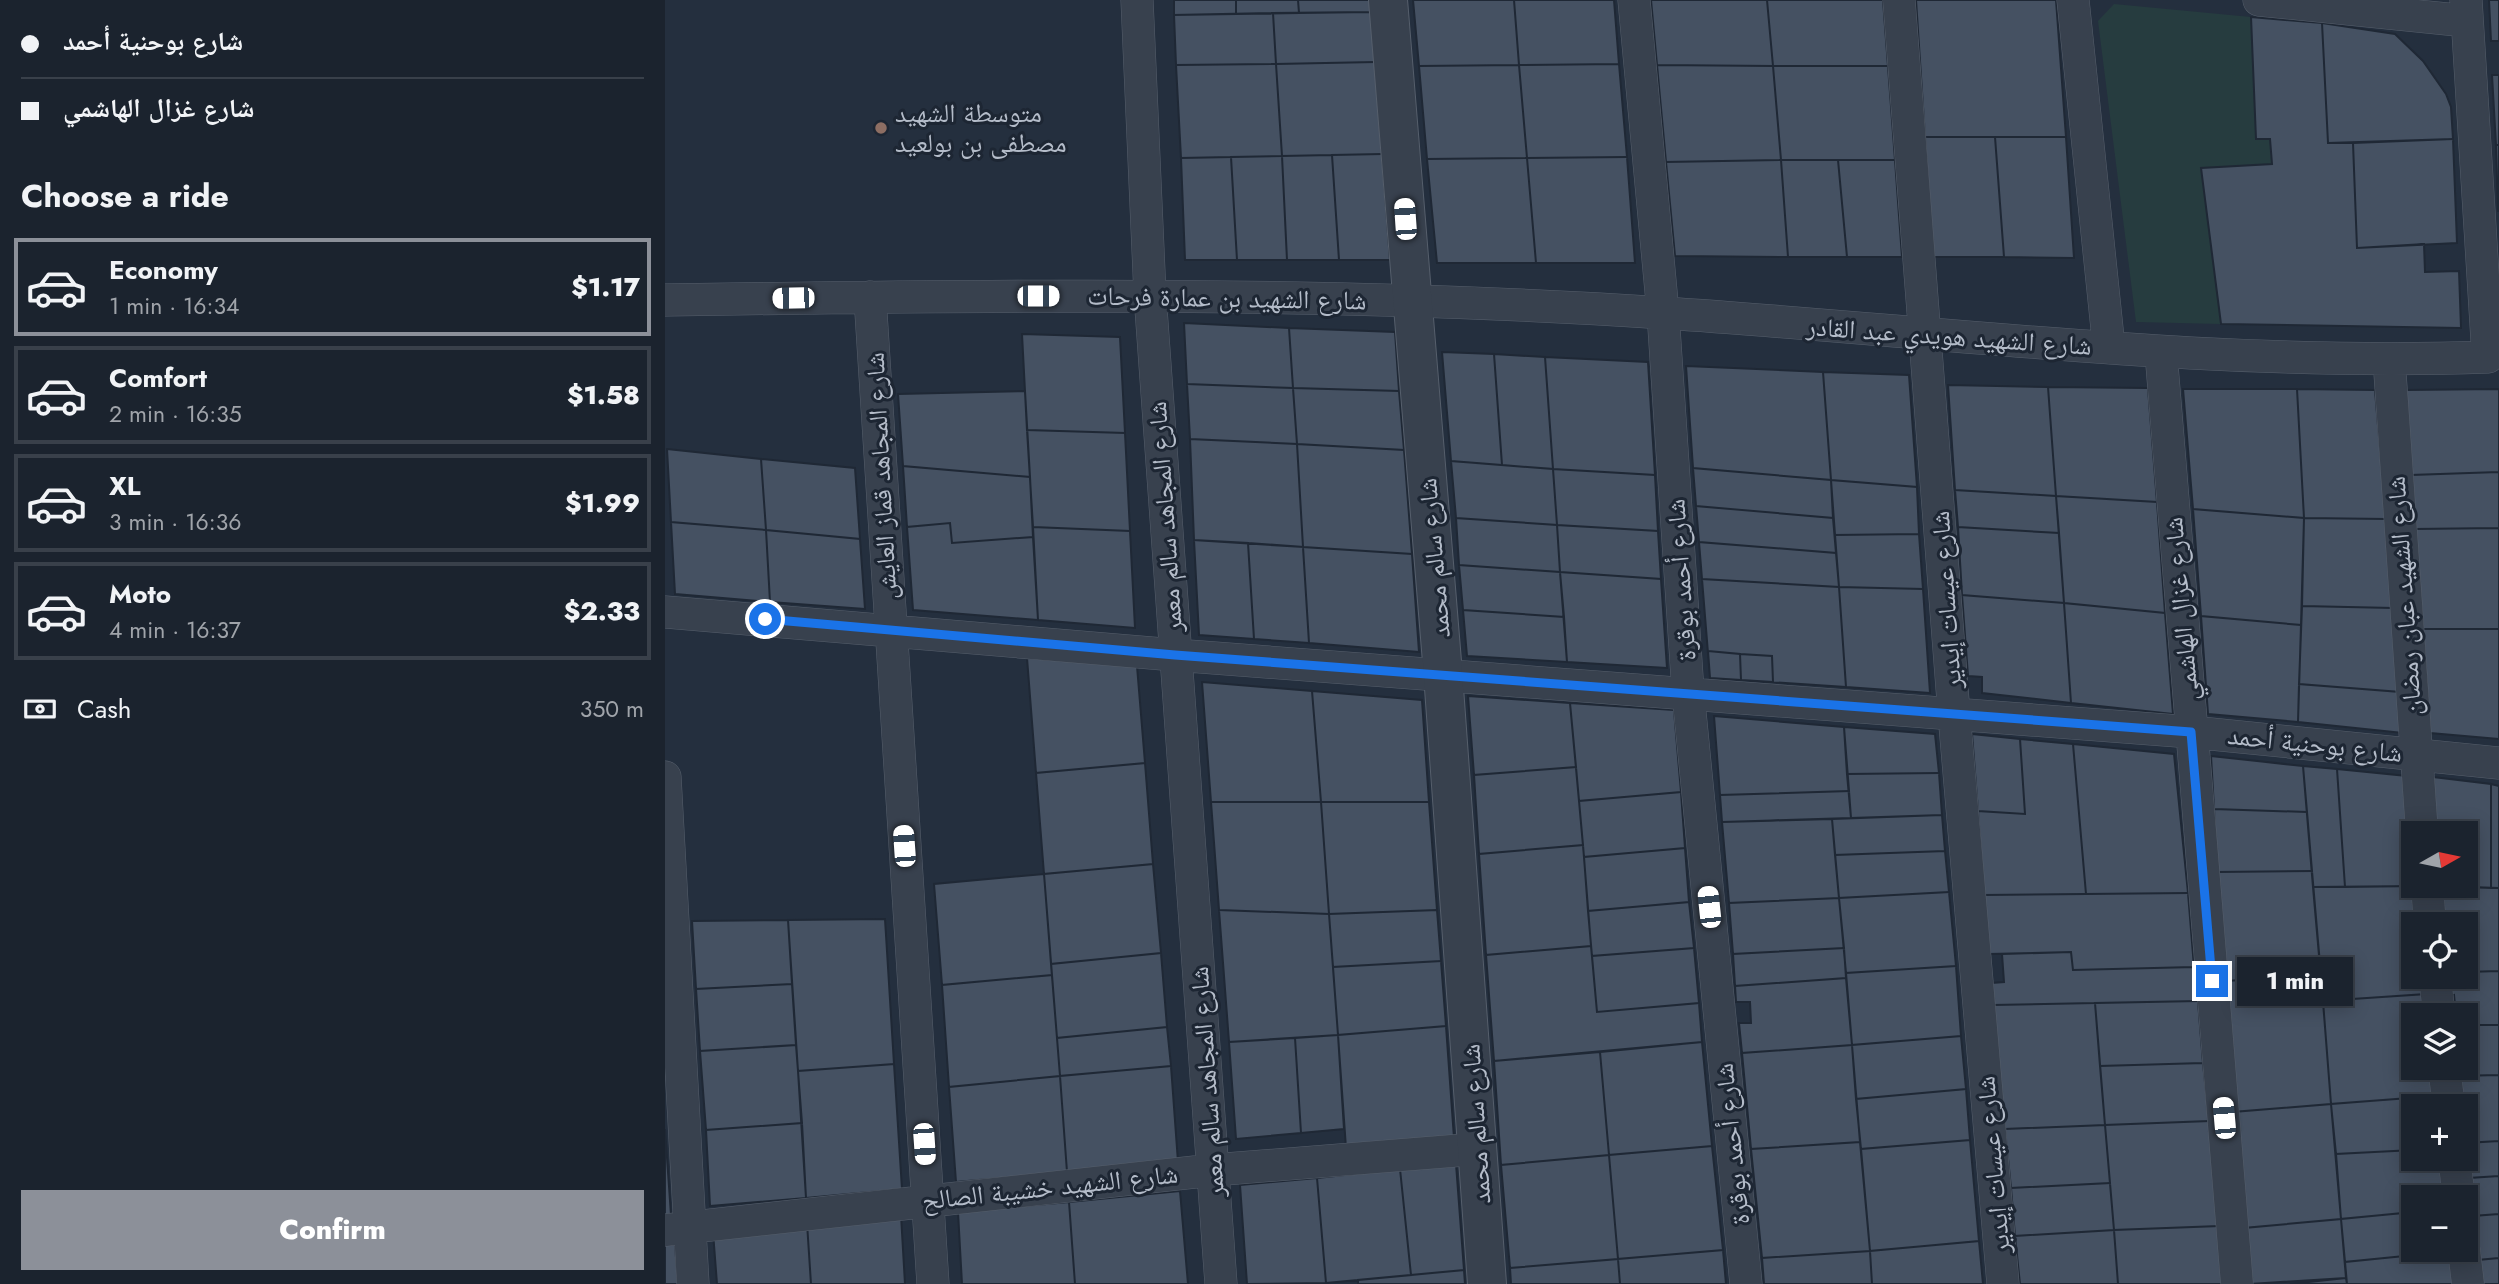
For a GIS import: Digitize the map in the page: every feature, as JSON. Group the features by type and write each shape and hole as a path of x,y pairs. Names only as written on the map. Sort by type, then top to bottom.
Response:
{"street":[{"name":"شارع المجاهد سالم معمر","path":"1137,0 1150,295 1221,1284"},
{"name":"شارع سالم محمد","path":"1388,0 1444,674 1487,1284"},
{"name":"شارع أحمد بوقرة","path":"1634,0 1663,313 1688,692 1746,1284"},
{"name":"شارع عيسات إيدير","path":"1899,0 1954,713 2003,1284"},
{"path":"2073,0 2109,348"},
{"path":"2259,0 2467,10 2485,58 2491,279"},
{"name":"شارع الشهيد هويدي عبد القادر","path":"1411,302 1663,313 2161,352 2389,359 2488,357 2491,279"},
{"name":"شارع الشهيد بن عمارة فرحات","path":"665,300 1150,295 1411,302"},
{"name":"شارع المجاهد قماز العايش","path":"870,297 933,1284"},
{"name":"شارع غزال الهاشمي","path":"2161,352 2237,1284"},
{"name":"شارع الشهيد عبان رمضان","path":"2389,359 2414,754 2421,821"},
{"name":"شارع بوحنية أحمد","path":"665,612 1175,655 2191,732 2499,763"},
{"path":"665,777 677,1229 693,1284"},
{"name":"شارع الشهيد خشيبة الصالح","path":"677,1229 928,1199 1213,1170 1477,1149"},
{"path":"2465,1262 2468,1284"}],"green space":[{"path":"2114,4 2251,17 2256,138 2270,139 2272,164 2201,168 2221,324 2136,322 2098,21"}],"building":[{"path":"1174,0 1236,0 1236,14 1174,15"},
{"path":"1236,0 1298,0 1299,13 1236,14"},
{"path":"1298,0 1371,0 1371,12 1299,13"},
{"path":"1413,0 1514,0 1519,65 1419,66"},
{"path":"1514,0 1614,0 1619,64 1519,65"},
{"path":"1651,0 1767,0 1773,66 1657,65"},
{"path":"1767,0 1883,0 1888,66 1773,66"},
{"path":"1916,0 2056,0 2066,137 1925,137"},
{"path":"2489,0 2499,0 2499,41 2491,41"},
{"path":"1371,12 1375,62 1276,64 1273,13"},
{"path":"1273,13 1276,64 1176,65 1174,15"},
{"path":"2251,17 2322,23 2328,143 2353,143 2357,248 2424,244 2425,272 2459,271 2461,328 2221,324 2201,168 2272,164 2270,139 2256,139"},
{"path":"2322,23 2395,34 2423,61 2446,94 2451,107 2453,139 2328,143"},
{"path":"1375,62 1382,154 1282,156 1276,64"},
{"path":"1276,64 1282,156 1181,158 1176,65"},
{"path":"1619,64 1627,157 1527,158 1519,65"},
{"path":"1519,65 1527,158 1427,159 1419,66"},
{"path":"1657,65 1773,66 1781,160 1666,162"},
{"path":"1773,66 1888,66 1895,160 1781,160"},
{"path":"2492,75 2499,75 2499,145 2496,145"},
{"path":"1925,137 1995,137 2004,257 1933,257"},
{"path":"1995,137 2066,137 2074,258 2004,257"},
{"path":"2453,139 2457,243 2357,248 2353,143"},
{"path":"2496,145 2499,145 2499,211 2498,211"},
{"path":"1382,154 1390,260 1339,260 1332,155"},
{"path":"1332,155 1339,260 1287,260 1282,156"},
{"path":"1282,156 1287,260 1237,260 1231,157"},
{"path":"1231,157 1237,260 1185,260 1181,158"},
{"path":"1627,157 1635,263 1536,263 1527,158"},
{"path":"1527,158 1536,263 1437,263 1427,159"},
{"path":"1781,160 1838,160 1847,257 1788,257"},
{"path":"1781,160 1788,257 1675,256 1666,162"},
{"path":"1838,160 1895,160 1902,257 1847,257"},
{"path":"1184,323 1289,328 1293,388 1187,384"},
{"path":"1289,328 1395,332 1399,391 1293,388"},
{"path":"1022,334 1120,337 1125,433 1027,430"},
{"path":"1442,352 1494,354 1502,465 1451,461"},
{"path":"1494,354 1545,357 1553,469 1502,465"},
{"path":"1545,357 1648,362 1655,475 1553,469"},
{"path":"1686,366 1823,372 1831,480 1693,468"},
{"path":"1823,372 1909,375 1917,487 1831,480"},
{"path":"1187,384 1293,388 1297,444 1190,439"},
{"path":"1948,385 2048,387 2056,496 1955,490"},
{"path":"2048,387 2148,388 2157,502 2056,496"},
{"path":"1293,388 1399,391 1404,450 1297,444"},
{"path":"2183,389 2297,389 2304,518 2193,509"},
{"path":"2297,389 2375,390 2386,519 2304,518"},
{"path":"2499,389 2499,472 2411,475 2405,390"},
{"path":"1025,391 1030,477 903,466 898,394"},
{"path":"1027,430 1125,433 1130,531 1033,527"},
{"path":"1190,439 1297,444 1303,547 1194,540"},
{"path":"1297,444 1404,450 1412,554 1303,547"},
{"path":"667,449 761,459 766,530 671,522"},
{"path":"761,459 855,468 860,539 766,530"},
{"path":"1451,461 1553,469 1557,525 1456,518"},
{"path":"903,466 1030,477 1033,537 952,543 950,523 907,527"},
{"path":"1693,468 1831,480 1833,518 1696,506"},
{"path":"1553,469 1655,475 1658,531 1557,525"},
{"path":"2499,472 2499,528 2415,529 2411,475"},
{"path":"1831,480 1917,487 1919,534 1835,535"},
{"path":"1955,490 2056,496 2059,533 1958,527"},
{"path":"2056,496 2157,502 2165,613 2064,603"},
{"path":"1696,506 1833,518 1836,553 1699,542"},
{"path":"2193,509 2304,518 2301,625 2201,616"},
{"path":"1456,518 1557,525 1560,572 1459,565"},
{"path":"2304,518 2386,519 2393,608 2302,606"},
{"path":"671,522 766,530 770,602 675,594"},
{"path":"950,523 952,543 1033,537 1038,620 913,610 907,527"},
{"path":"1557,525 1658,531 1661,579 1560,572"},
{"path":"1033,527 1130,531 1135,628 1038,620"},
{"path":"1958,527 2059,533 2064,603 1962,595"},
{"path":"2499,528 2499,629 2423,629 2415,529"},
{"path":"766,530 860,539 865,609 770,602"},
{"path":"1919,534 1923,589 1839,587 1835,535"},
{"path":"1194,540 1248,543 1254,639 1199,635"},
{"path":"1699,542 1836,553 1839,587 1702,579"},
{"path":"1248,543 1303,547 1309,643 1254,639"},
{"path":"1303,547 1412,554 1419,652 1309,643"},
{"path":"1459,565 1560,572 1564,617 1463,610"},
{"path":"1560,572 1661,579 1667,668 1567,662"},
{"path":"1702,579 1839,587 1846,687 1710,678"},
{"path":"1839,587 1923,589 1930,693 1846,687"},
{"path":"1962,595 2064,603 2071,703 1982,693 1982,677 1968,676"},
{"path":"2064,603 2165,613 2173,714 2071,703"},
{"path":"2302,606 2393,608 2400,692 2299,684"},
{"path":"1463,610 1564,617 1567,662 1467,656"},
{"path":"2201,616 2301,625 2298,722 2208,714"},
{"path":"2423,629 2499,629 2499,739 2430,733"},
{"path":"1708,651 1740,654 1741,680 1710,678"},
{"path":"1740,654 1772,656 1773,682 1741,680"},
{"path":"1027,658 1137,666 1145,763 1036,773"},
{"path":"1202,682 1312,691 1321,802 1211,802"},
{"path":"2299,684 2400,692 2403,733 2298,722"},
{"path":"1312,691 1422,700 1429,802 1321,802"},
{"path":"1468,696 1570,703 1576,767 1474,775"},
{"path":"1570,703 1674,710 1681,792 1579,801"},
{"path":"1714,716 1844,727 1849,791 1720,795"},
{"path":"1844,727 1935,734 1939,773 1847,774"},
{"path":"1972,734 2020,739 2025,814 1978,811"},
{"path":"2020,739 2073,744 2086,894 1984,895 1978,811 2025,814"},
{"path":"2073,744 2174,754 2188,893 2086,894"},
{"path":"2211,756 2303,766 2307,812 2214,809"},
{"path":"1145,763 1153,864 1044,874 1036,773"},
{"path":"2303,766 2337,769 2345,887 2313,887"},
{"path":"1576,767 1583,845 1479,854 1474,775"},
{"path":"2337,769 2407,776 2409,821 2401,821 2401,886 2345,887"},
{"path":"1939,773 1942,815 1851,818 1847,774"},
{"path":"2433,777 2491,784 2491,888 2478,887 2478,821 2435,821"},
{"path":"2491,784 2499,786 2499,888 2491,888"},
{"path":"1849,791 1851,818 1722,822 1720,795"},
{"path":"1681,792 1685,848 1584,857 1579,801"},
{"path":"1211,802 1321,802 1329,914 1219,910"},
{"path":"1321,802 1429,802 1437,910 1329,914"},
{"path":"2214,809 2307,812 2312,871 2217,872"},
{"path":"1942,815 1945,851 1835,855 1832,819"},
{"path":"1832,819 1839,898 1729,903 1722,822"},
{"path":"1583,845 1591,946 1486,955 1479,854"},
{"path":"1685,848 1689,902 1588,911 1584,857"},
{"path":"1945,851 1949,892 1839,898 1835,855"},
{"path":"1153,864 1161,953 1051,964 1044,874"},
{"path":"2312,871 2321,976 2224,981 2217,872"},
{"path":"1044,874 1052,975 942,985 934,884"},
{"path":"2401,886 2401,898 2418,898 2419,912 2401,912 2401,989 2426,989 2426,994 2323,1001 2313,887"},
{"path":"2478,887 2499,888 2499,971 2478,972 2478,912 2441,912 2441,898 2478,898"},
{"path":"1949,892 1956,966 1846,973 1839,898"},
{"path":"2188,893 2194,967 2073,970 2071,952 1989,954 1984,895"},
{"path":"1839,898 1844,948 1733,954 1729,903"},
{"path":"1689,902 1694,948 1592,956 1588,911"},
{"path":"1219,910 1329,914 1338,1035 1229,1042"},
{"path":"1437,910 1441,961 1333,967 1329,914"},
{"path":"885,919 894,1064 798,1071 788,920"},
{"path":"788,920 792,984 696,989 692,921"},
{"path":"1591,946 1597,1012 1699,1003 1702,1042 1494,1061 1486,955"},
{"path":"1694,948 1699,1003 1597,1012 1592,956"},
{"path":"1844,948 1846,978 1735,986 1733,954"},
{"path":"2071,952 2073,970 2194,967 2198,1001 1993,1005 1991,983 2004,982 2002,954"},
{"path":"1161,953 1167,1027 1057,1038 1051,964"},
{"path":"1441,961 1446,1026 1338,1035 1333,967"},
{"path":"1956,966 1961,1036 1852,1045 1846,973"},
{"path":"2499,971 2499,1025 2478,1025 2478,1003 2455,1003 2454,995 2447,996 2447,989 2478,989 2478,972"},
{"path":"1052,975 1060,1076 949,1087 942,985"},
{"path":"2321,976 2331,1104 2233,1112 2224,981"},
{"path":"1846,978 1852,1045 1742,1053 1739,1023 1751,1023 1750,1002 1736,1002 1735,986"},
{"path":"792,984 796,1045 700,1051 696,989"},
{"path":"2426,994 2427,1003 2401,1003 2401,1080 2433,1080 2435,1094 2401,1094 2401,1099 2331,1104 2323,1001"},
{"path":"2198,1001 2203,1063 2100,1066 2095,1003"},
{"path":"2095,1003 2105,1125 2005,1129 1993,1005"},
{"path":"2478,1025 2499,1025 2499,1075 2478,1075"},
{"path":"1446,1026 1454,1138 1346,1148 1338,1035"},
{"path":"1167,1027 1171,1066 1060,1076 1057,1038"},
{"path":"1338,1035 1344,1129 1301,1133 1295,1038"},
{"path":"1961,1036 1966,1089 1856,1099 1852,1045"},
{"path":"1295,1038 1301,1133 1236,1139 1229,1042"},
{"path":"1702,1042 1712,1146 1609,1155 1600,1052"},
{"path":"796,1045 802,1123 706,1130 700,1051"},
{"path":"1852,1045 1860,1142 1751,1149 1742,1053"},
{"path":"1600,1052 1609,1155 1501,1165 1494,1061"},
{"path":"2203,1063 2209,1121 2105,1125 2100,1066"},
{"path":"894,1064 902,1189 806,1198 798,1071"},
{"path":"1171,1066 1178,1162 1067,1172 1060,1076"},
{"path":"2478,1075 2499,1075 2499,1141 2478,1142 2478,1094 2458,1094 2457,1080 2478,1080"},
{"path":"1060,1076 1067,1172 956,1182 949,1087"},
{"path":"1966,1089 1970,1140 1861,1149 1856,1099"},
{"path":"2401,1099 2401,1151 2336,1154 2331,1104"},
{"path":"2331,1104 2341,1219 2244,1228 2233,1112"},
{"path":"2209,1121 2219,1226 2114,1230 2105,1125"},
{"path":"802,1123 806,1198 710,1206 706,1130"},
{"path":"2105,1125 2110,1183 2011,1188 2005,1129"},
{"path":"665,1129 671,1215 665,1215"},
{"path":"1970,1140 1979,1241 1870,1251 1861,1149"},
{"path":"2499,1141 2499,1176 2469,1178 2468,1171 2478,1171 2478,1142"},
{"path":"1860,1142 1870,1251 1762,1258 1751,1149"},
{"path":"1712,1146 1723,1250 1618,1259 1609,1155"},
{"path":"2401,1151 2401,1171 2442,1171 2443,1185 2401,1185 2401,1213 2341,1219 2336,1154"},
{"path":"1609,1155 1618,1259 1510,1268 1501,1165"},
{"path":"1456,1164 1464,1270 1411,1275 1400,1169"},
{"path":"1400,1169 1411,1275 1326,1283 1317,1178"},
{"path":"2499,1176 2499,1214 2478,1216 2478,1185 2470,1185 2469,1178"},
{"path":"1317,1178 1326,1283 1247,1284 1240,1185"},
{"path":"2110,1183 2114,1230 2015,1236 2011,1188"},
{"path":"1180,1191 1188,1284 1075,1284 1069,1202"},
{"path":"1069,1202 1075,1284 962,1284 958,1212"},
{"path":"2401,1213 2401,1256 2345,1262 2341,1219"},
{"path":"2499,1214 2499,1258 2478,1260 2478,1216"},
{"path":"901,1215 905,1284 811,1284 807,1223"},
{"path":"2341,1219 2346,1278 2250,1284 2244,1228"},
{"path":"807,1223 811,1284 717,1284 713,1232"},
{"path":"2219,1226 2224,1284 2118,1284 2114,1230"},
{"path":"2114,1230 2118,1284 2020,1284 2015,1236"},
{"path":"1979,1241 1983,1284 1872,1284 1870,1251"},
{"path":"675,1244 678,1284 665,1284 665,1245"},
{"path":"1723,1250 1726,1284 1620,1284 1618,1259"},
{"path":"1870,1251 1872,1284 1764,1284 1762,1258"},
{"path":"2401,1256 2401,1262 2455,1262 2457,1284 2347,1284 2345,1262"},
{"path":"2499,1258 2499,1284 2481,1284 2478,1260"},
{"path":"1618,1259 1620,1284 1511,1284 1510,1268"},
{"path":"1464,1270 1465,1284 1358,1284 1358,1280"},
{"path":"2346,1278 2347,1284 2290,1284"}],"place":[{"name":"متوسطة الشهيد مصطفى بن بولعيد","path":"881,128"}],"route":[{"path":"765,619 1175,655 2191,732 2212,981"}]}
